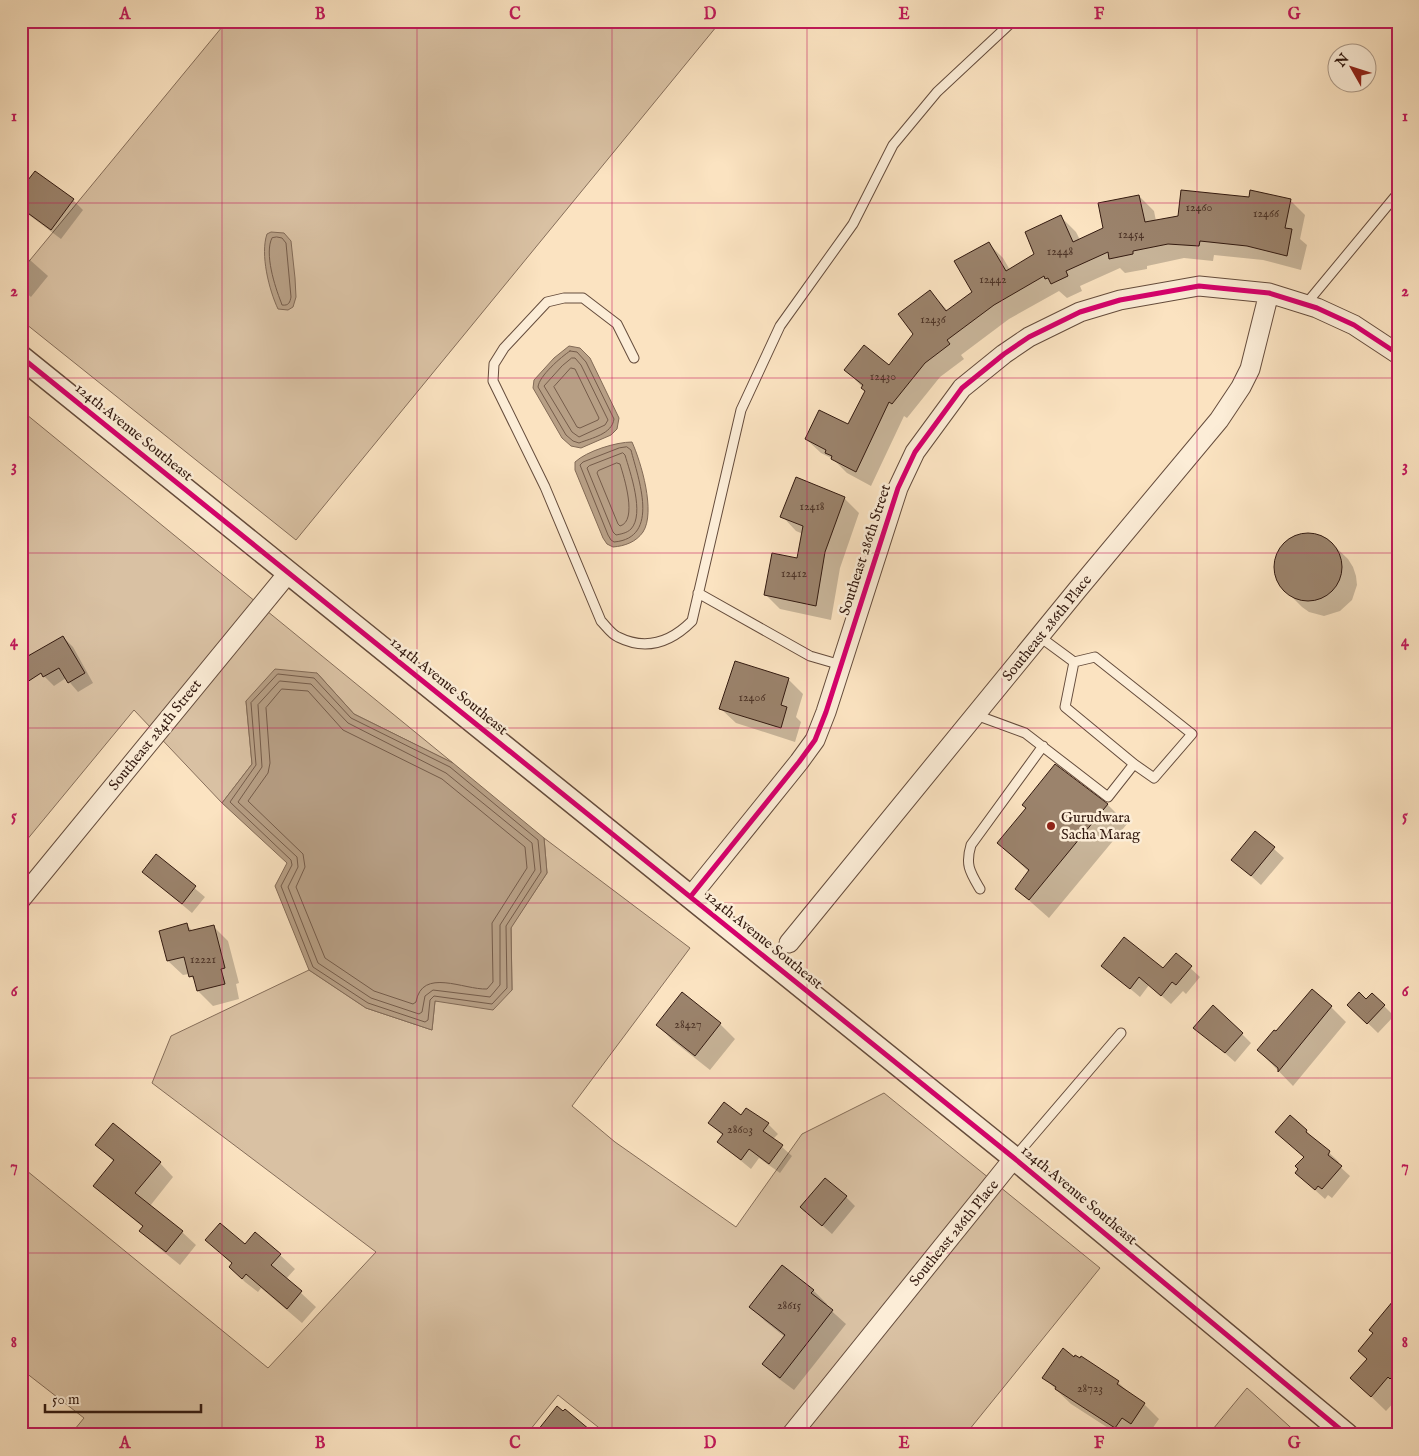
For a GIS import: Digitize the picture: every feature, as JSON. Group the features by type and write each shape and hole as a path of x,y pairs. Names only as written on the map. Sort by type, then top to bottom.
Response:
{"street":[{"name":"Southeast 286th Street","path":"691,896 787,778 815,740 826,712 898,488 915,452 962,388 1004,354 1030,337 1080,312 1120,300 1199,286 1269,293 1306,304 1354,325 1398,354"},
{"name":"Southeast 286th Place","path":"789,943 1219,420 1241,387 1250,369 1269,293"},
{"name":"124th Avenue Southeast","path":"21,357 1014,1158 1347,1435"},
{"name":"Southeast 284th Street","path":"21,899 289,572"},
{"name":"Southeast 286th Place","path":"791,1435 1014,1158"}],"lane":[{"path":"634,358 617,324 583,298 564,298 547,302 504,348 494,364 493,381 545,486 601,621 616,637 648,645 661,642 682,631 692,621 741,410 780,326 853,224 893,145 937,92 1013,21"},
{"path":"21,148 23,160 21,167"},
{"path":"1306,304 1398,193"},
{"path":"698,593 810,656 841,665"},
{"path":"1040,637 1074,662 1095,657 1192,734 1154,778 1134,764 1065,707 1074,662"},
{"path":"976,714 1025,733 1108,797 1134,764"},
{"path":"980,889 969,869 967,856 971,845 1043,746"},
{"name":"Southeast 286th Place","path":"1014,1158 1121,1033"}],"shaded area":[{"path":"227,21 721,21 296,540 21,320 21,271"},
{"path":"21,410 453,763 354,714 317,673 246,701 252,764 222,803 134,710 21,847"},
{"path":"544,838 690,948 572,1106 615,1142 736,1227 802,1134 884,1093 1100,1268 965,1435 608,1435 558,1395 526,1435 70,1435 84,1418 21,1369 21,1166 268,1368 376,1252 152,1083 171,1036 309,970 366,1008 432,1030 435,1001 512,990 511,927 547,873"},
{"path":"1247,1388 1299,1435 1208,1435"}],"water":[{"path":"271,232 284,233 291,241 296,297 293,307 288,310 278,309 269,282 264,251 267,234"},
{"path":"569,346 580,348 590,358 619,418 617,429 611,435 581,448 571,446 562,438 533,388 534,380 554,358"},
{"path":"632,442 646,487 648,500 647,523 643,532 634,541 613,547 607,544 603,538 575,470 575,462 587,454 602,448"},
{"path":"275,669 317,673 354,714 453,763 544,838 547,873 511,928 512,990 493,1010 435,1001 432,1030 366,1008 309,970 275,886 287,863 222,803 252,764 246,701"}],"building":[{"path":"35,171 74,199 51,230 21,208 21,189"},
{"path":"1181,190 1249,197 1250,190 1291,199 1285,228 1292,229 1287,256 1247,246 1200,241 1199,246 1168,244 1133,251 1133,254 1109,259 1108,252 1066,271 1068,276 1051,284 1048,278 1045,279 1044,276 994,305 947,340 950,344 925,363 892,404 889,402 856,472 831,459 832,456 825,453 826,450 805,439 819,410 848,424 865,391 861,388 863,385 844,370 864,345 889,365 913,334 898,314 930,290 946,311 972,292 954,261 989,242 1006,271 1034,254 1025,232 1061,215 1073,242 1103,228 1098,203 1139,195 1145,222 1178,216"},
{"path":"796,477 845,497 825,552 816,606 764,595 772,553 797,558 803,526 780,517"},
{"path":"1315,533 1327,539 1336,548 1342,560 1340,580 1332,591 1315,601 1301,601 1284,591 1276,580 1274,560 1284,543 1295,535"},
{"path":"63,636 85,673 68,683 59,668 43,677 41,673 21,686 21,660"},
{"path":"735,661 789,678 781,705 787,707 781,728 719,709"},
{"name":"Gurudwara Sacha Marag","path":"1055,764 1108,804 1029,900 1015,889 1029,870 997,843 1026,808 1022,805"},
{"path":"1255,831 1275,847 1251,876 1231,860"},
{"path":"156,854 196,886 182,904 142,872"},
{"path":"187,923 189,931 214,925 225,968 221,969 225,984 197,991 193,976 189,977 184,957 167,961 159,931"},
{"path":"1124,937 1163,968 1176,953 1192,966 1176,985 1172,982 1161,996 1139,977 1130,989 1101,966"},
{"path":"1312,989 1332,1006 1278,1072 1278,1068 1257,1050"},
{"path":"682,992 721,1023 695,1056 656,1025"},
{"path":"1359,992 1366,999 1372,993 1385,1005 1367,1024 1347,1005"},
{"path":"1213,1005 1243,1033 1225,1053 1193,1028"},
{"path":"724,1102 741,1115 746,1108 769,1123 763,1131 783,1145 769,1164 749,1149 741,1160 717,1142 723,1134 708,1123"},
{"path":"1290,1115 1307,1130 1306,1132 1330,1151 1328,1155 1342,1166 1322,1189 1318,1186 1315,1190 1295,1173 1298,1169 1295,1166 1304,1157 1275,1132"},
{"path":"113,1123 161,1162 135,1193 183,1231 166,1252 139,1231 143,1226 93,1186 114,1160 95,1145"},
{"path":"825,1178 847,1196 822,1226 800,1207"},
{"path":"220,1223 245,1244 255,1232 281,1254 271,1265 302,1291 287,1309 246,1274 242,1279 229,1267 232,1263 205,1240"},
{"path":"782,1265 814,1290 811,1293 833,1310 780,1378 762,1364 785,1335 749,1307"},
{"path":"1398,1295 1398,1371 1390,1379 1388,1377 1371,1397 1350,1378 1367,1359 1358,1351 1373,1333 1369,1330"},
{"path":"1063,1348 1074,1357 1075,1355 1080,1358 1081,1356 1119,1381 1117,1384 1145,1403 1131,1424 1122,1418 1115,1428 1055,1389 1056,1387 1042,1378"},
{"path":"557,1406 563,1411 565,1409 596,1435 534,1435"}],"cycle path":[{"path":"691,896 815,740 826,712 898,488 915,452 962,388 1004,354 1029,337 1080,312 1120,300 1199,286 1269,293 1317,308 1354,325 1398,354"},
{"path":"21,357 1014,1158 1347,1435"}],"place":[{"name":"Gurudwara Sacha Marag","path":"1051,826"}]}
